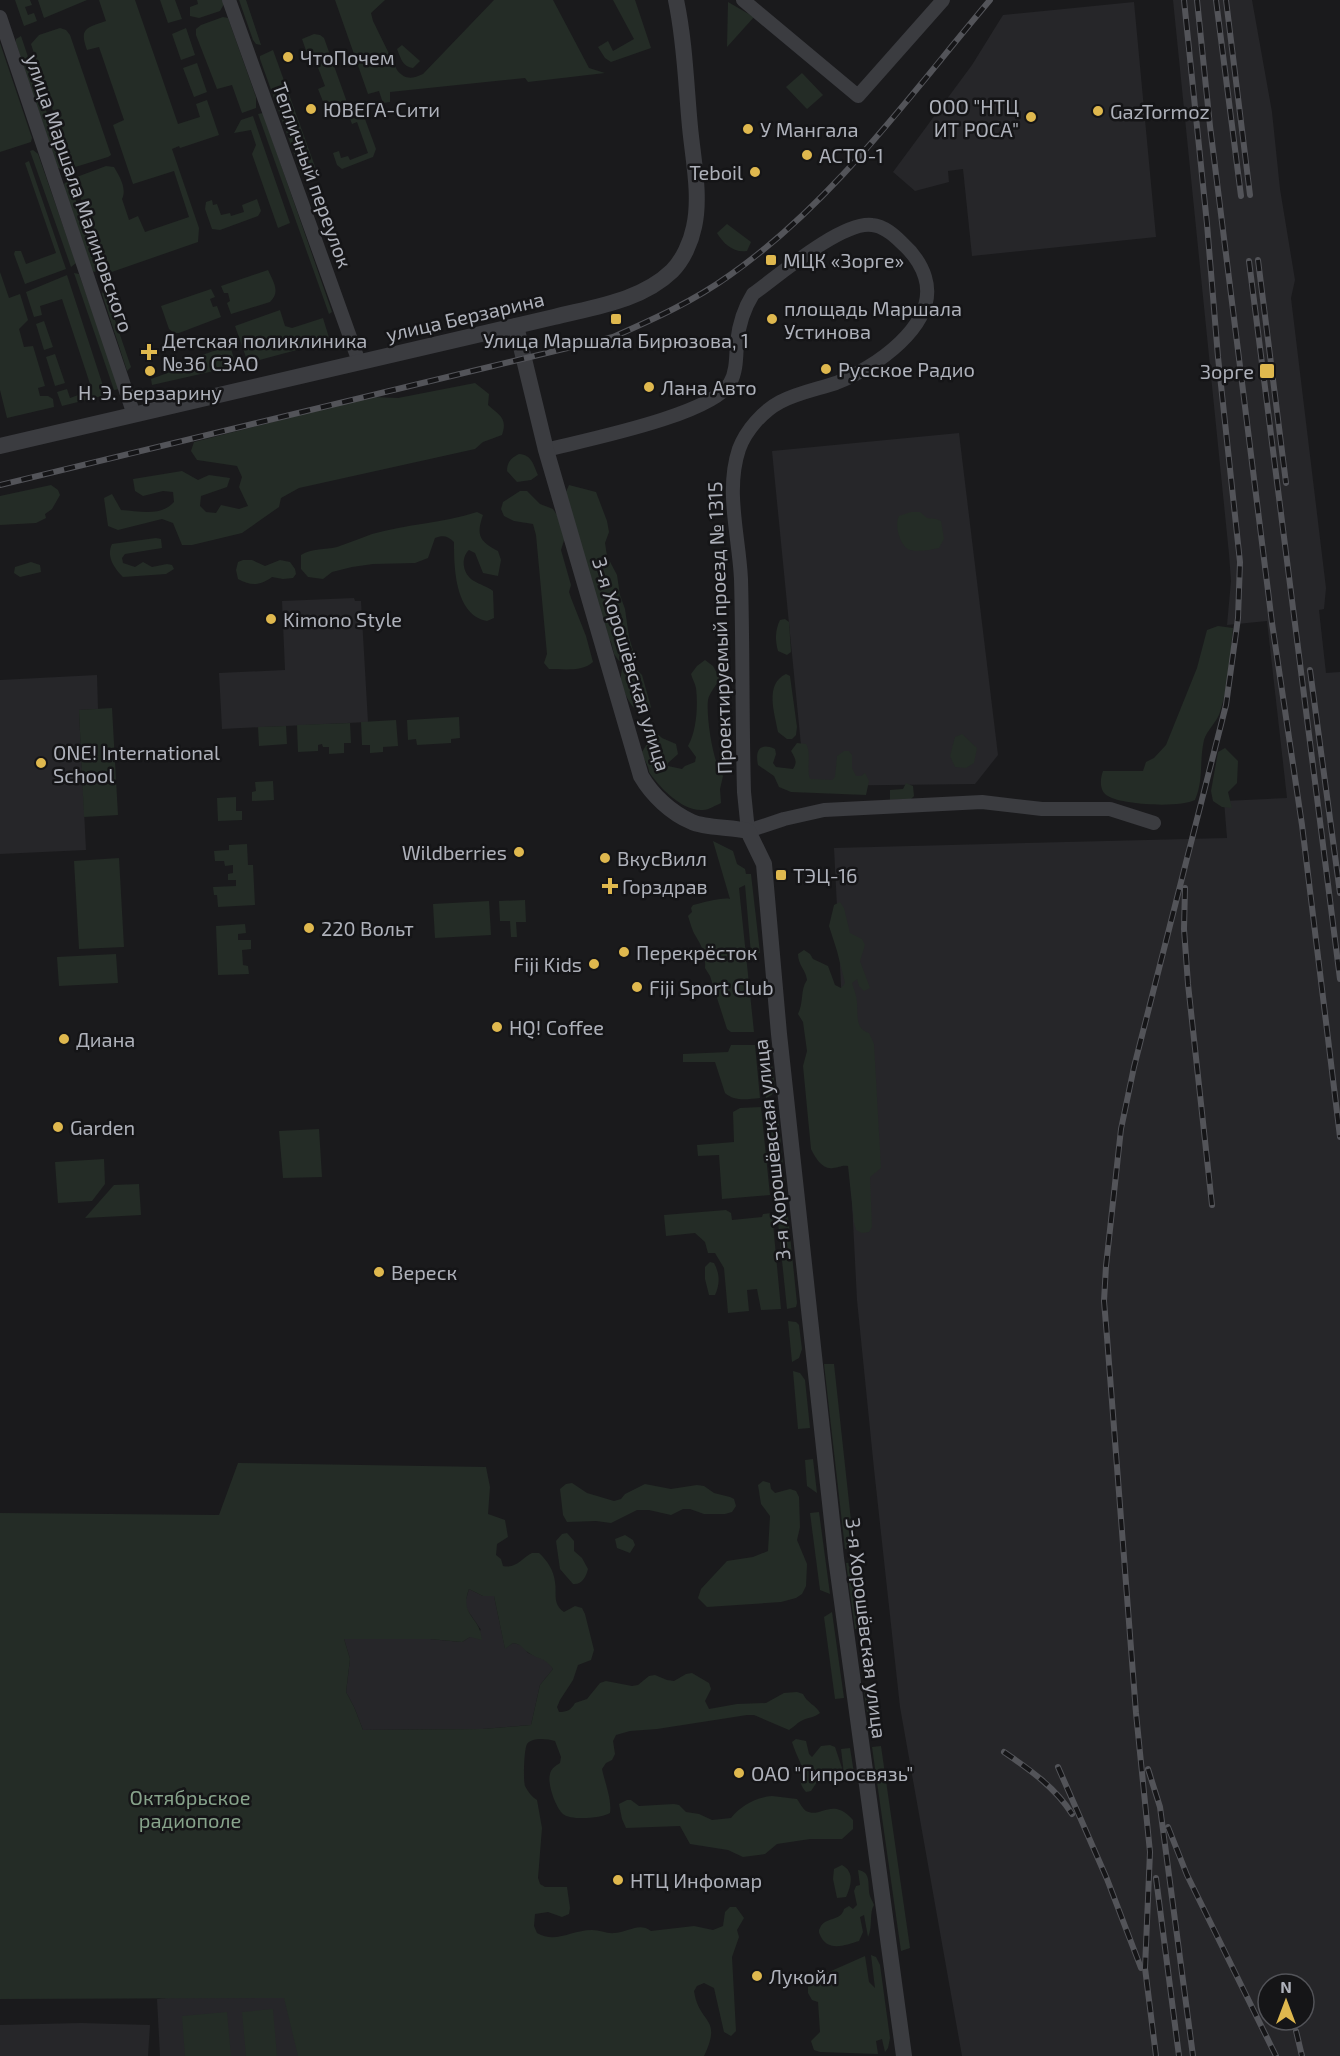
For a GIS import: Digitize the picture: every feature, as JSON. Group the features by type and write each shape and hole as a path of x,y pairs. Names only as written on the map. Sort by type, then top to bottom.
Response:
{"street":[{"name":"Тепличный переулок","path":"229,0 359,362"},
{"name":"улица Берзарина","path":"0,446 516,326 624,299 650,287 673,271 687,250 695,226 694,167 676,0"},
{"path":"744,0 858,96 943,0"},
{"name":"улица Маршала Малиновского","path":"0,17 134,415"},
{"name":"Проектируемый проезд № 1315","path":"546,450 672,416 705,404 722,393 731,381 736,364 740,323 745,307 753,294 837,234 862,225 881,227 895,236 917,261 925,277 926,300 915,325 901,342 863,370 838,382 780,402 773,407 752,426 741,445 734,465 732,488 740,556 744,792 748,831"},
{"name":"3-я Хорошёвская улица","path":"516,326 546,450 641,776 661,801 693,823 748,831 764,864 836,1558 904,2056"},
{"path":"748,831 784,819 824,810 982,802 1042,809 1110,809 1154,823"}],"shaded area":[{"name":"ТЭЦ-16","path":"1173,0 1252,0 1272,112 1280,189 1295,280 1291,298 1326,588 1324,609 1319,610 1326,673 1340,672 1340,2056 962,2056 900,1707 874,1469 857,1300 834,848 1227,838 1224,801 1287,798 1267,621 1227,625 1231,581"},
{"path":"1134,2 1156,237 972,256 963,169 948,171 949,182 915,191 893,172 972,65 1003,15"},
{"path":"959,433 998,755 975,784 805,786 772,451"},
{"name":"ONE! International School","path":"354,598 355,601 361,601 368,722 222,729 219,673 285,670 282,601"},
{"name":"ONE! International School","path":"97,675 98,709 79,710 86,850 0,854 0,680"},
{"path":"469,1589 483,1596 494,1596 505,1648 513,1643 522,1645 528,1653 548,1661 553,1669 540,1685 531,1725 483,1729 363,1730 346,1692 350,1659 344,1639 430,1639 462,1642 481,1630 466,1608"},
{"path":"322,1982 325,2056 160,2056 157,1999"},
{"path":"81,2023 150,2025 148,2056 0,2056 0,2025"}],"green space":[{"path":"15,0 30,0 32,5 25,7 28,15 34,13 37,21 24,26"},
{"path":"38,0 87,0 44,18"},
{"path":"99,0 135,0 178,124 200,117 196,104 207,100 219,135 172,149 199,228 198,242 106,274 74,178 106,166 114,167 122,183 124,191 122,199 129,220 138,216 145,232 189,217 174,171 133,184 113,125 124,120 99,47 87,50 85,43 86,30 106,21"},
{"path":"160,0 175,0 182,19 168,23"},
{"path":"197,0 222,0 224,4 220,11 199,18 190,16 190,7 198,4"},
{"path":"239,0 246,0 261,45 256,44 253,40"},
{"path":"335,0 385,0 371,13 373,21 397,70 409,78 423,74 494,0 553,0 589,68 605,73 528,82 525,78 390,92 390,102 383,103 379,91 368,94"},
{"path":"613,0 635,0 651,48 611,62 605,58 598,47 608,41 613,51 634,39"},
{"path":"728,2 754,17 727,47"},
{"path":"223,17 228,18 256,97 256,108 242,113 232,85 217,89 196,35 196,29 201,25"},
{"path":"60,28 66,30 70,35 111,155 72,168 31,44 39,35"},
{"path":"186,28 195,55 181,60 172,34"},
{"path":"314,34 324,38 348,105 356,103 362,111 376,149 373,157 342,169 337,165 333,153 339,151 341,158 348,156 350,160 368,153 357,122 352,124 345,105 336,108 333,101 324,104 318,89 325,86 314,57 309,59 302,39"},
{"path":"21,36 66,170 58,168 56,163 16,43 16,39"},
{"path":"0,43 32,138 31,142 0,152"},
{"path":"402,45 420,61 413,68 407,66 401,59 397,49"},
{"path":"273,50 317,172 304,177 260,59 260,56"},
{"path":"197,63 207,92 194,97 183,68"},
{"path":"802,73 823,95 807,109 786,87"},
{"path":"263,113 332,312 329,314 258,114"},
{"path":"253,116 290,223 278,228 252,154 256,145 251,130 234,133 241,120"},
{"path":"33,150 38,154 76,263 71,267 30,151"},
{"path":"29,161 66,269 25,284 14,254 15,251 21,251 26,264 56,253 25,163"},
{"path":"69,180 99,270 94,272 90,268 65,190 64,184"},
{"path":"257,199 261,211 258,216 220,230 212,229 205,209 206,202 212,200 213,205 217,204 221,215 230,213 231,216 244,212 242,205"},
{"path":"727,224 751,242 747,251 733,249 717,233"},
{"path":"268,270 276,290 270,302 231,314 227,303 230,301 228,293 224,293 221,286"},
{"path":"0,272 9,298 20,294 28,320 19,329 24,347 33,346 45,386 38,388 40,396 53,399 54,407 7,418 0,390"},
{"path":"74,273 79,274 120,389 114,390"},
{"path":"67,275 106,395 62,406 57,392 67,389 70,398 92,390 62,299 40,306 42,315 34,317 26,292"},
{"path":"104,288 131,367 127,371 102,294"},
{"path":"211,289 215,297 210,299 213,307 217,306 221,317 179,333 174,333 169,329 161,306"},
{"path":"280,310 285,326 292,328 323,318 330,341 248,363 235,326"},
{"path":"44,321 53,347 44,350 36,324"},
{"path":"230,345 236,366 152,385 151,379 184,367 183,362"},
{"path":"55,354 65,383 55,386 46,357"},
{"path":"475,383 489,394 488,405 501,417 504,429 502,435 483,442 475,449 299,488 281,498 279,507 242,533 192,545 182,545 173,523 162,519 118,530 108,526 104,498 112,494 121,510 149,512 162,510 174,502 173,492 163,491 143,496 135,491 133,479 182,471 198,480 209,475 230,478 227,487 201,496 200,506 206,512 216,513 221,505 239,509 248,506 239,487 242,477 237,466 197,460 191,451 194,442 371,397 398,398"},
{"path":"519,454 527,456 533,464 538,475 531,480 517,482 507,471 510,461"},
{"path":"51,485 58,490 60,495 52,509 45,514 46,518 36,523 0,525 0,496"},
{"path":"569,485 596,492 607,521 609,532 605,543 607,556 617,575 625,609 634,654 630,659 619,661 614,654 611,642 602,631 566,492"},
{"path":"520,491 527,491 540,504 553,509 565,537 561,550 571,585 569,592 586,636 593,662 584,667 549,669 544,663 547,654 536,535 533,524 514,521 504,516 501,509 503,502"},
{"path":"477,512 483,515 480,528 481,537 498,551 501,560 498,576 483,573 475,553 469,550 464,557 467,575 493,591 494,618 487,621 476,617 462,600 456,577 454,542 450,538 435,538 428,558 415,563 352,567 332,572 323,579 308,577 301,569 301,555 310,551 337,547 372,534"},
{"path":"920,512 927,518 941,521 944,539 939,548 913,551 903,545 897,524 899,516"},
{"path":"161,539 162,548 125,554 122,558 123,563 135,567 143,562 152,567 167,564 172,565 174,569 166,574 123,577 112,562 110,548 112,544"},
{"path":"252,560 265,566 280,560 290,562 296,574 293,578 272,577 255,584 247,583 238,579 236,570 238,562"},
{"path":"31,562 40,565 41,572 20,577 14,573 15,567"},
{"path":"785,619 789,622 791,652 787,655 778,651 776,639 780,620"},
{"path":"1218,626 1233,628 1229,670 1220,712 1204,740 1200,785 1195,800 1177,804 1151,804 1125,802 1108,796 1102,788 1103,771 1143,771 1146,762 1154,758 1166,745 1197,668 1207,630"},
{"path":"705,660 713,666 720,679 710,695 708,707 713,751 723,776 720,789 721,803 703,810 695,810 680,803 659,785 649,772 642,752 647,744 646,736 654,731 662,738 676,744 678,754 668,763 668,766 682,769 695,762 696,757 688,746 697,710 696,688 691,674"},
{"path":"631,664 642,675 651,707 646,712 636,710 625,693 621,678 622,667"},
{"path":"786,674 790,676 797,727 796,735 792,739 787,739 778,732 773,708 775,685"},
{"path":"112,708 118,815 84,817 79,710"},
{"path":"459,717 460,738 451,739 451,743 417,745 416,739 408,740 407,720"},
{"path":"396,720 398,746 383,747 383,752 370,753 370,745 362,745 361,722"},
{"path":"350,723 351,743 344,743 344,753 329,754 329,747 323,747 322,744 318,745 318,751 298,752 297,725"},
{"path":"286,726 287,744 259,746 258,727"},
{"path":"962,734 977,748 974,763 966,768 955,767 950,756 955,737"},
{"path":"797,743 806,744 808,748 810,779 832,780 835,777 837,756 844,751 849,751 852,755 852,768 856,776 865,773 869,781 866,795 791,792 779,787 774,776 758,765 759,749 770,747 775,749 773,763 776,767 793,769 796,762 791,751"},
{"path":"1225,748 1238,761 1237,783 1228,792 1232,808 1222,807 1213,801 1211,791 1218,752"},
{"path":"273,781 274,800 252,801 252,792 256,791 255,782"},
{"path":"906,783 913,786 914,796 911,799 890,800 890,790 903,789"},
{"path":"236,797 236,811 242,811 242,820 218,821 217,798"},
{"path":"713,841 733,851 737,864 745,869 746,874 751,874 760,953 751,954 745,885 739,888 754,1032 731,1032 727,1029 710,976 705,968 703,951 688,916 692,912 693,905 718,899 730,899"},
{"path":"247,844 248,865 253,865 255,905 218,907 217,895 214,895 213,887 236,886 236,880 228,880 228,874 233,873 233,865 225,866 224,861 215,861 214,851 229,850 229,845"},
{"path":"119,858 124,947 79,949 74,861"},
{"path":"525,900 526,922 516,922 517,937 511,937 510,921 500,921 499,901"},
{"path":"489,901 491,935 435,938 433,904"},
{"path":"840,902 844,908 850,933 862,939 865,945 860,961 870,988 864,991 857,979 852,983 859,1025 869,1033 874,1044 881,1168 870,1177 872,1227 869,1232 862,1233 856,1230 854,1223 848,1166 825,1167 811,1149 803,1066 807,1051 803,1022 798,1014 803,988 807,980 798,958 798,954 804,950 813,959 828,966 835,985 841,988 845,983 829,926 834,905"},
{"path":"245,924 246,933 238,934 238,940 251,940 251,949 242,950 243,965 248,966 249,974 218,975 216,926"},
{"path":"116,954 118,983 59,986 57,957"},
{"path":"761,1044 770,1049 775,1087 772,1095 766,1098"},
{"path":"731,1045 755,1045 760,1098 737,1099 725,1093 715,1062 683,1062 683,1054 728,1052"},
{"path":"767,1106 774,1108 778,1115 785,1184 783,1192 776,1195"},
{"path":"761,1107 770,1195 722,1199 719,1155 698,1156 697,1145 734,1142 733,1112 740,1108"},
{"path":"319,1129 322,1177 283,1178 279,1131"},
{"path":"104,1159 105,1184 92,1201 58,1203 55,1162"},
{"path":"139,1184 141,1215 85,1218 114,1185"},
{"path":"726,1210 731,1213 732,1220 762,1217 763,1214 772,1213 781,1309 761,1310 757,1289 747,1290 749,1311 728,1313 724,1268 715,1253 708,1253 705,1242 695,1233 666,1236 664,1215"},
{"path":"777,1212 787,1212 788,1216 797,1303 796,1307 787,1309"},
{"path":"710,1262 714,1263 718,1275 715,1295 709,1295 705,1279 705,1267"},
{"path":"788,1321 799,1325 802,1349 799,1358 792,1362"},
{"path":"824,1364 834,1364 854,1548 845,1549"},
{"path":"793,1371 800,1373 805,1380 810,1428 798,1429"},
{"path":"813,1459 817,1493 807,1486 805,1460"},
{"name":"Октябрьское радиополе","path":"238,1463 486,1467 490,1487 488,1514 505,1520 508,1537 497,1544 496,1555 501,1559 503,1566 512,1566 532,1553 539,1553 553,1574 556,1602 560,1609 564,1612 575,1606 582,1608 585,1614 594,1650 591,1660 578,1665 573,1680 557,1707 559,1712 569,1710 575,1703 587,1699 600,1683 606,1681 632,1686 655,1675 674,1681 692,1673 709,1683 711,1689 705,1701 709,1709 737,1704 766,1703 784,1693 803,1694 820,1713 801,1721 789,1730 754,1715 747,1715 630,1731 616,1735 613,1741 615,1754 602,1769 609,1797 610,1813 600,1816 587,1818 567,1816 558,1807 549,1778 551,1771 560,1763 561,1757 555,1741 536,1739 526,1747 525,1786 537,1800 542,1828 538,1878 540,1884 545,1887 567,1887 570,1908 569,1914 562,1917 548,1912 535,1914 534,1926 537,1933 557,1937 592,1930 615,1933 638,1927 651,1931 694,1926 713,1930 723,1926 725,1912 730,1907 736,1907 744,1918 737,1930 739,1937 732,1957 736,2031 731,2036 724,2032 714,1988 704,1983 697,1986 694,1991 700,2010 711,2027 709,2043 704,2056 298,2056 284,1998 0,1999 0,1513 219,1515","holes":["469,1589 483,1596 494,1596 505,1649 513,1643 519,1645 547,1662 553,1669 540,1685 531,1725 483,1729 363,1730 346,1692 350,1659 344,1639 430,1639 462,1642 470,1637 482,1640 478,1626 468,1611 467,1598"]},
{"path":"763,1481 770,1483 775,1493 790,1489 796,1491 799,1497 800,1527 797,1540 807,1564 806,1586 802,1594 796,1598 781,1602 707,1607 698,1598 701,1589 727,1561 753,1557 768,1551 770,1516 761,1504 758,1485"},
{"path":"572,1483 587,1493 614,1501 645,1484 671,1489 697,1485 734,1499 736,1506 732,1512 725,1514 704,1514 683,1509 671,1515 637,1510 611,1523 567,1522 563,1515 560,1489"},
{"path":"819,1512 830,1594 820,1590 810,1513"},
{"path":"567,1533 574,1541 574,1551 582,1558 588,1569 583,1580 576,1584 573,1584 560,1569 556,1541 562,1534"},
{"path":"625,1535 633,1540 635,1545 630,1553 617,1548 615,1539"},
{"path":"856,1562 866,1628 855,1629 846,1563"},
{"path":"832,1612 844,1698 835,1699 824,1617"},
{"path":"873,1685 880,1732 870,1733 863,1686"},
{"path":"796,1739 806,1741 812,1757 821,1746 835,1747 842,1768 839,1779 829,1782 819,1779 811,1791 806,1792 800,1780 801,1766 792,1742"},
{"path":"881,1746 910,1948 901,1951 872,1747"},
{"path":"850,1748 854,1773 844,1774 841,1749"},
{"path":"772,1796 797,1799 806,1811 811,1813 839,1810 853,1820 853,1829 842,1839 810,1839 777,1844 765,1854 743,1857 728,1850 690,1844 680,1826 626,1828 619,1804 631,1800 639,1806 674,1804 679,1805 686,1812 699,1814 712,1820 731,1818 749,1803"},
{"path":"842,1865 849,1871 850,1884 846,1897 837,1898 833,1879 834,1869"},
{"path":"858,1870 867,1876 874,1905 868,1937 864,1915 860,1917 863,1932 859,1941 838,1946 828,1945 821,1937 819,1929 825,1922 840,1916 844,1909 849,1906 853,1909 857,1905 854,1891 856,1886 860,1885"},
{"path":"871,1955 876,1957 880,1965 890,2038 888,2048 885,2052 882,2039 876,2041 878,2054 814,2050 811,2041 820,2032 818,2002 812,2000 808,1987 813,1979 865,1956 869,1982 875,1988"},
{"path":"273,2009 277,2056 246,2056 242,2012"},
{"path":"227,2012 231,2056 185,2056 182,2016"}],"railway":[{"path":"0,485 613,337 659,316 730,275 803,215 869,146 990,0"},
{"path":"1156,2056 1145,1968 1150,1852 1136,1713 1104,1301 1121,1129 1134,1067 1226,705 1238,618 1240,562 1184,0"},
{"path":"1197,0 1210,126 1272,623 1302,825 1340,1137"},
{"path":"1216,0 1241,196"},
{"path":"1226,0 1250,195"},
{"path":"1258,260 1286,483"},
{"path":"1249,261 1340,979"},
{"path":"1310,670 1340,893"},
{"path":"1185,888 1184,929 1188,984 1212,1205"},
{"path":"1004,1752 1050,1787 1072,1814"},
{"path":"1058,1767 1107,1879 1141,1968"},
{"path":"1148,1769 1160,1807 1193,2056"},
{"path":"1168,1827 1187,1875 1276,2056"},
{"path":"1156,1878 1179,2056"},
{"path":"1296,2032 1302,2056"}],"place":[{"name":"ЧтоПочем","path":"288,57"},
{"name":"ЮВЕГА-Сити","path":"311,109"},
{"name":"GazTormoz","path":"1098,111"},
{"name":"ООО \"НТЦ ИТ РОСА\"","path":"1031,117"},
{"name":"У Мангала","path":"748,129"},
{"name":"АСТО-1","path":"807,155"},
{"name":"Teboil","path":"755,172"},
{"name":"МЦК «Зорге»","path":"771,260"},
{"name":"Улица Маршала Бирюзова, 1","path":"616,319"},
{"name":"площадь Маршала Устинова","path":"772,319"},
{"name":"Детская поликлиника №36 СЗАО","path":"149,352"},
{"name":"Русское Радио","path":"826,369"},
{"name":"Н. Э. Берзарину","path":"150,371"},
{"name":"Зорге","path":"1267,371"},
{"name":"Лана Авто","path":"649,387"},
{"name":"Kimono Style","path":"271,619"},
{"name":"ONE! International School","path":"41,763"},
{"name":"Wildberries","path":"519,852"},
{"name":"ВкусВилл","path":"605,858"},
{"name":"ТЭЦ-16","path":"781,875"},
{"name":"Горздрав","path":"610,886"},
{"name":"220 Вольт","path":"309,928"},
{"name":"Перекрёсток","path":"624,952"},
{"name":"Fiji Kids","path":"594,964"},
{"name":"Fiji Sport Club","path":"637,987"},
{"name":"HQ! Coffee","path":"497,1027"},
{"name":"Диана","path":"64,1039"},
{"name":"Garden","path":"58,1127"},
{"name":"Вереск","path":"379,1272"},
{"name":"ОАО \"Гипросвязь\"","path":"739,1773"},
{"name":"НТЦ Инфомар","path":"618,1880"},
{"name":"Лукойл","path":"757,1976"}]}
